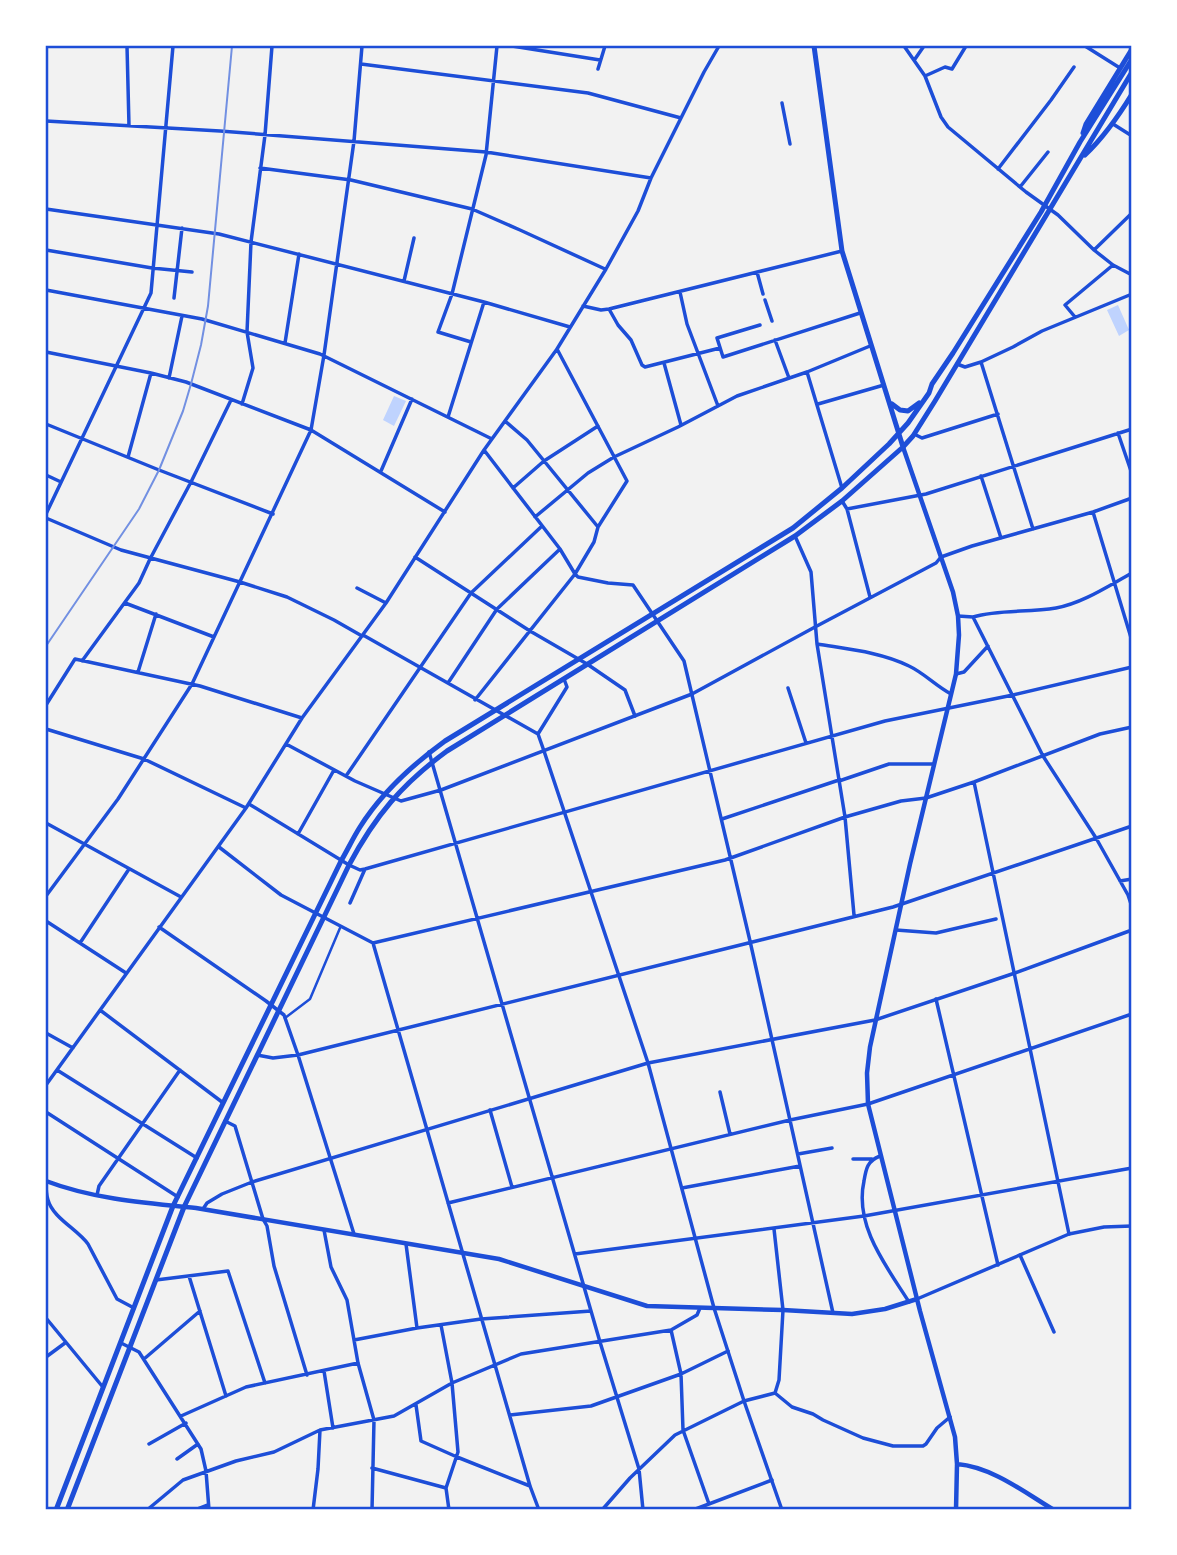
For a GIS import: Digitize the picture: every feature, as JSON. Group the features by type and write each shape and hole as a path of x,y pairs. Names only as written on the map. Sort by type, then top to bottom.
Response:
{"main road":[{"path":"814,46 842,251 903,447 953,592 958,616 956,674 875,1020 867,1073 868,1104 880,1156 955,1437 956,1510"},
{"path":"1080,142 1086,124 1132,49"},
{"path":"66,1510 184,1207 349,865 383,810 432,761 796,536 842,501 903,447 914,434 957,364 1047,207 1080,142 1132,59"},
{"path":"56,1510 173,1206 360,826 385,794 429,752 793,528 842,488 899,434 929,393 932,384 1078,161 1132,72"},
{"path":"1078,161 1100,141 1132,94"},
{"path":"888,399 896,408 908,411 929,393"},
{"path":"46,1182 97,1195 203,1209 499,1259 647,1306 862,1313 885,1310 917,1299"},
{"path":"957,1464 984,1470 1054,1510"}],"street":[{"path":"127,46 129,126"},
{"path":"173,46 151,293 46,516 112,547 287,597 334,620 538,734 648,1063 727,1352 782,1510"},
{"path":"242,404 253,368 247,332 251,242 265,135 272,46"},
{"path":"46,896 118,799 191,684 312,430 354,141 362,46"},
{"path":"471,342 438,332 452,294 486,152 497,46"},
{"path":"512,46 600,60"},
{"path":"598,69 605,46"},
{"path":"46,1085 248,806 302,718 386,603 484,450 557,349 638,211 681,118 719,46"},
{"path":"904,46 925,76 941,117 948,127 1078,233 1094,250 1132,275"},
{"path":"915,60 924,46"},
{"path":"925,76 945,67 952,69 966,46"},
{"path":"1086,46 1120,68"},
{"path":"361,64 588,93 681,118"},
{"path":"998,169 1074,67"},
{"path":"782,103 790,144"},
{"path":"46,121 486,152 652,178"},
{"path":"1113,124 1132,136"},
{"path":"1020,187 1048,152"},
{"path":"260,168 348,180 472,209 606,269"},
{"path":"46,209 211,232 484,302 570,327"},
{"path":"1094,250 1132,213"},
{"path":"174,298 182,228"},
{"path":"404,282 414,238"},
{"path":"46,250 192,272"},
{"path":"583,306 609,309 842,251"},
{"path":"285,343 299,254"},
{"path":"1075,317 1065,305 1113,265"},
{"path":"757,272 763,294"},
{"path":"46,289 202,319 324,355 492,439"},
{"path":"680,291 687,324 718,406"},
{"path":"957,364 965,367 981,362 1042,331 1132,294"},
{"path":"765,300 772,321"},
{"path":"448,417 484,302"},
{"path":"609,309 631,340 645,367 720,348"},
{"path":"760,325 717,338 723,357 862,312"},
{"path":"169,378 182,316"},
{"path":"775,340 789,378"},
{"path":"535,517 588,473 614,457 737,396 807,372 872,345"},
{"path":"475,700 575,574 594,542 598,527 627,481 557,349"},
{"path":"46,352 186,382 312,430 445,512"},
{"path":"981,362 1033,529"},
{"path":"664,363 681,425"},
{"path":"807,372 842,488"},
{"path":"128,457 151,373"},
{"path":"818,404 884,385"},
{"path":"380,472 412,399"},
{"path":"82,661 139,583 231,400"},
{"path":"914,434 922,438 998,414"},
{"path":"505,421 519,432 598,527"},
{"path":"46,424 273,514"},
{"path":"513,488 544,461 598,426"},
{"path":"847,509 920,496 1132,429"},
{"path":"1118,433 1132,474"},
{"path":"484,450 575,574 578,577 608,583 633,585 684,661 833,1313"},
{"path":"46,475 61,482"},
{"path":"981,476 1001,538"},
{"path":"286,744 385,794 401,801 410,800 692,694 936,563 941,557 1132,498"},
{"path":"842,501 847,509 870,597"},
{"path":"1093,512 1132,640"},
{"path":"346,776 471,593 542,526"},
{"path":"796,536 811,572 817,644 845,817 855,915"},
{"path":"448,683 497,609 559,549"},
{"path":"415,557 625,690 635,716"},
{"path":"958,616 973,617 994,612 1057,608 1083,600 1132,573"},
{"path":"357,588 386,603"},
{"path":"125,603 214,637"},
{"path":"138,672 156,614"},
{"path":"973,617 1043,756 1096,838 1132,907"},
{"path":"817,644 892,659 911,667 951,694"},
{"path":"956,674 964,673 988,646"},
{"path":"46,705 75,660 191,684 302,718"},
{"path":"46,729 144,759 248,806 360,870 899,718 1132,667"},
{"path":"538,734 567,687 564,679"},
{"path":"788,688 806,743"},
{"path":"219,847 281,895 373,943 731,858 845,817 926,798 1100,734 1132,727"},
{"path":"429,752 639,1469 643,1510"},
{"path":"722,819 889,764 934,764"},
{"path":"298,834 334,770"},
{"path":"974,782 999,918 1014,973 1069,1234"},
{"path":"46,823 181,897"},
{"path":"257,1055 273,1058 298,1055 902,904 1132,826"},
{"path":"79,943 129,869"},
{"path":"350,903 365,869"},
{"path":"1120,881 1132,879"},
{"path":"896,930 936,933 999,918"},
{"path":"46,921 126,973"},
{"path":"285,1018 310,999 341,925"},
{"path":"159,927 272,1005 285,1018 354,1234"},
{"path":"203,1209 207,1203 222,1194 251,1182 529,1098 648,1063 875,1020 1132,930"},
{"path":"373,943 494,1365 539,1510"},
{"path":"936,999 998,1265"},
{"path":"100,1010 224,1103"},
{"path":"448,1203 730,1134 868,1104 1132,1014"},
{"path":"46,1033 73,1048"},
{"path":"57,1070 197,1158"},
{"path":"97,1195 99,1186 180,1070"},
{"path":"720,1092 730,1134"},
{"path":"490,1110 512,1186"},
{"path":"46,1112 178,1197"},
{"path":"225,1121 235,1126 267,1226 274,1266 307,1375"},
{"path":"798,1154 832,1148"},
{"path":"853,1159 880,1156"},
{"path":"872,1159 867,1165 861,1194 864,1216 874,1243 909,1302"},
{"path":"682,1188 801,1166"},
{"path":"575,1254 864,1216 1132,1168"},
{"path":"46,1182 48,1202 56,1214 88,1244 117,1299 134,1308"},
{"path":"917,1299 1069,1234 1104,1227 1132,1226"},
{"path":"774,1229 783,1310 779,1380 775,1393"},
{"path":"324,1230 331,1267 346,1300 358,1363 374,1420 372,1510"},
{"path":"406,1244 417,1328"},
{"path":"1020,1255 1054,1332"},
{"path":"155,1280 228,1271 265,1383"},
{"path":"189,1276 226,1396"},
{"path":"147,1510 183,1480 236,1461 274,1452 320,1430 394,1416 452,1384 521,1354 671,1330 697,1315 700,1308"},
{"path":"144,1359 200,1311"},
{"path":"354,1340 481,1319 591,1311"},
{"path":"46,1318 104,1388"},
{"path":"441,1325 452,1384 457,1432 457,1457 446,1488 449,1510"},
{"path":"671,1330 681,1374 683,1430 709,1504"},
{"path":"46,1357 65,1343"},
{"path":"121,1343 139,1352 186,1423 204,1456 209,1507 195,1510"},
{"path":"509,1415 591,1406 681,1374 727,1352"},
{"path":"181,1416 247,1387 358,1363"},
{"path":"324,1371 333,1428"},
{"path":"775,1393 792,1406 841,1429 893,1446 923,1446 950,1417"},
{"path":"602,1510 675,1435 744,1401 775,1393"},
{"path":"416,1405 421,1441 530,1486"},
{"path":"149,1444 186,1423"},
{"path":"313,1510 320,1430"},
{"path":"177,1460 198,1444"},
{"path":"372,1468 446,1488"},
{"path":"693,1510 772,1480"},
{"path":"1041,1502 1042,1510"}],"water":[{"path":"1118,305 1129,330 1119,336 1107,310"},
{"path":"394,396 406,401 394,426 383,420"}],"railway":[{"path":"46,646 139,509 159,470 183,411 201,345 208,306 232,46"}]}
